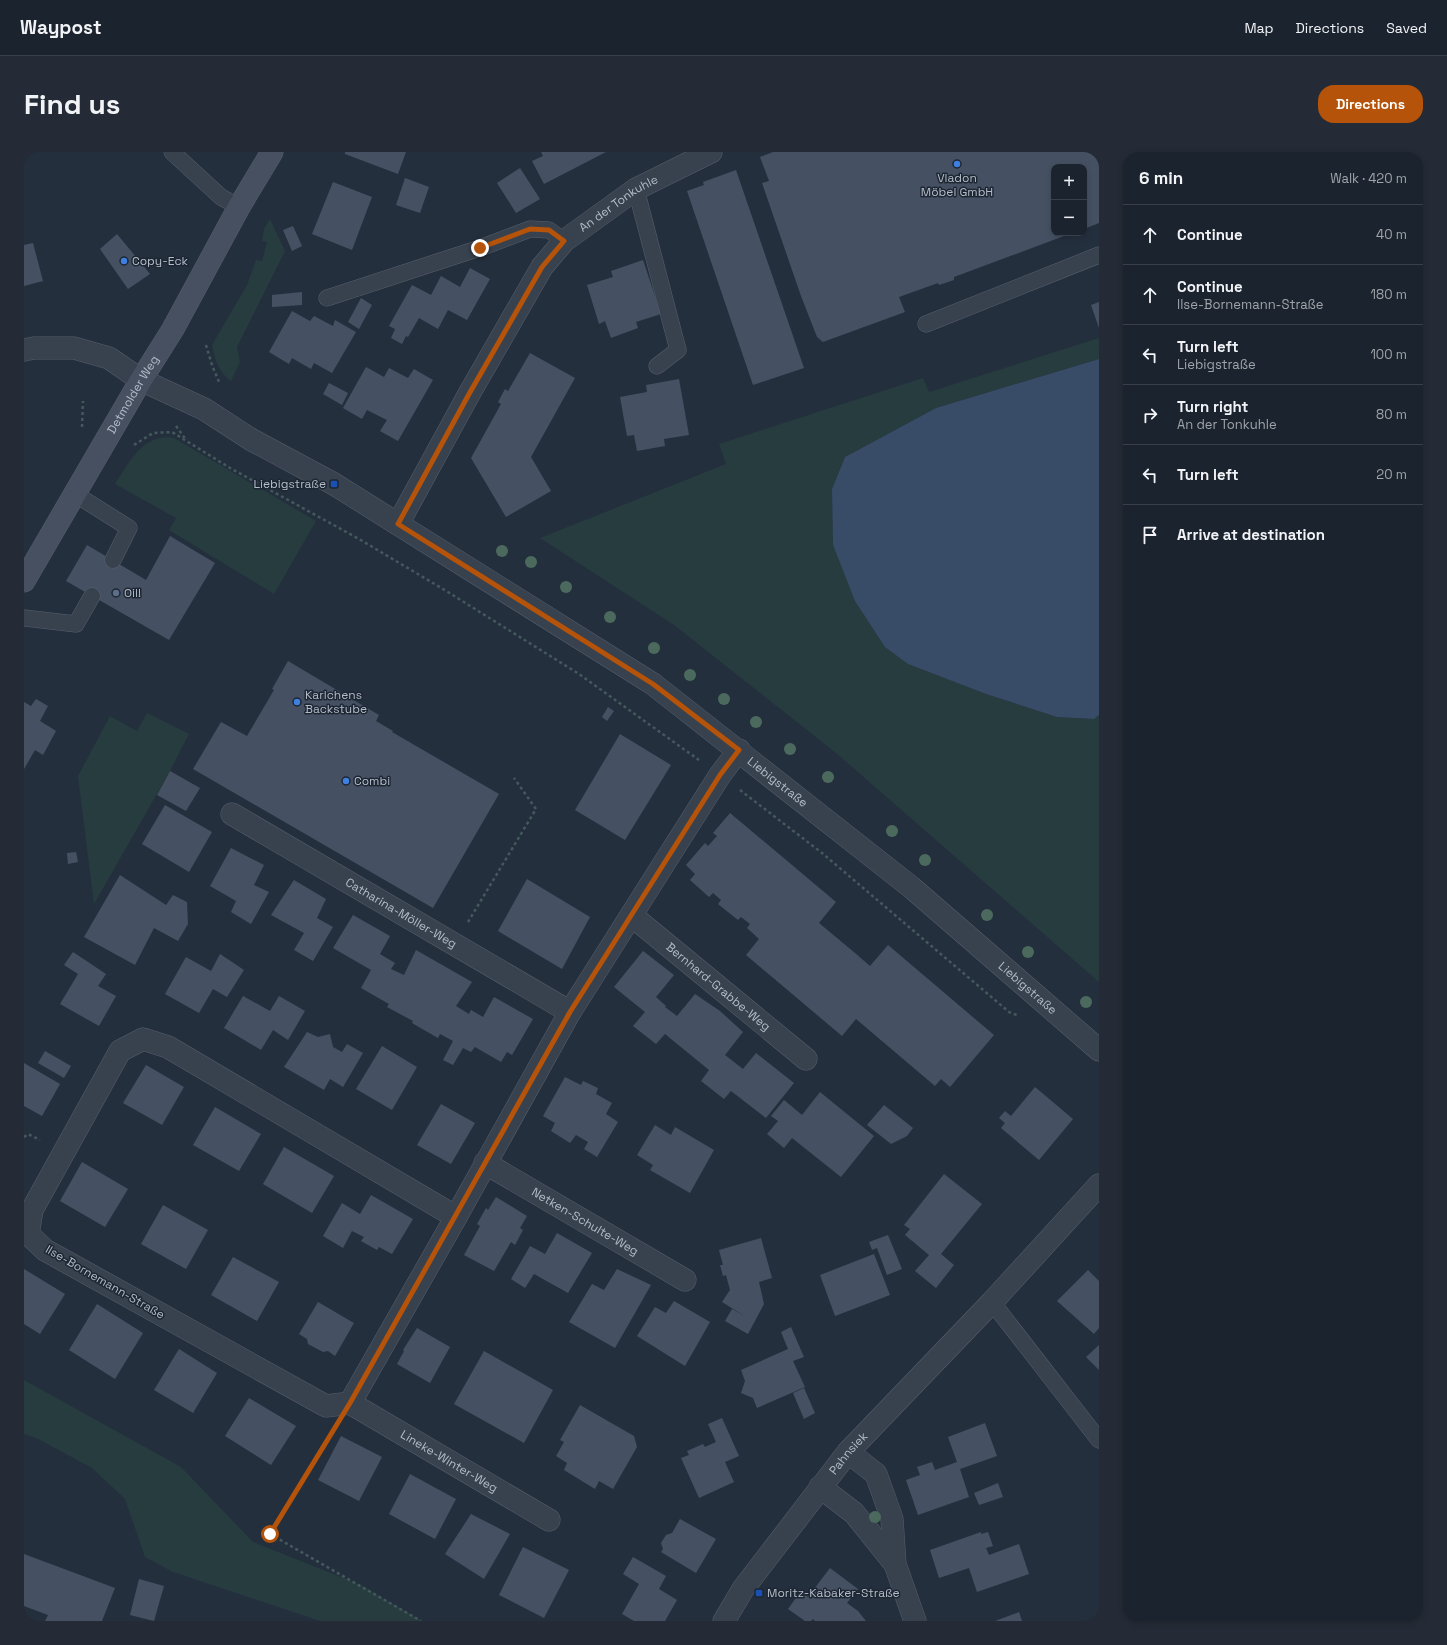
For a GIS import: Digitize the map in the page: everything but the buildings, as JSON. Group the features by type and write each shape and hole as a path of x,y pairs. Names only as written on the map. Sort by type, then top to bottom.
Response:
{"street":[{"name":"Detmolder Weg","path":"24,581 141,380 173,330 239,207 272,152"},
{"name":"An der Tonkuhle","path":"398,524 469,394 542,267 564,241 636,189 711,152"},
{"name":"Liebigstraße","path":"24,350 34,348 74,348 109,358 141,380 204,409 252,440 334,484 653,684 739,750 911,887 1099,1050"},
{"path":"350,1403 570,1012 720,775 739,750"},
{"name":"Catharina-Möller-Weg","path":"232,814 570,1012"},
{"name":"Bernhard-Grabbe-Weg","path":"631,915 806,1059"},
{"name":"Ilse-Bornemann-Straße","path":"350,1403 326,1406 45,1250 28,1234 32,1210 120,1051 143,1039 168,1047 456,1217"},
{"name":"Netken-Schulte-Weg","path":"485,1163 685,1280"},
{"name":"Pahnsiek","path":"724,1621 743,1589 848,1452 992,1302 1099,1185"},
{"name":"Lineke-Winter-Weg","path":"350,1403 549,1520"},
{"path":"848,1452 876,1474 892,1519 894,1564 915,1621"},
{"path":"820,1487 854,1513 894,1564"}],"lane":[{"path":"172,152 221,198 239,207"},
{"path":"636,189 678,350 657,366"},
{"path":"327,298 480,248 530,229 549,230 564,241"},
{"path":"926,324 1099,255"},
{"path":"75,494 129,528 113,560"},
{"path":"24,618 76,624 92,596"},
{"path":"992,1302 1099,1440"}],"path":[{"path":"206,345 219,382"},
{"path":"131,446 153,433 172,432 224,464 359,539 580,674 720,775 822,853 891,910 1009,1012 1024,1018"},
{"path":"454,944 536,809 514,778"},
{"path":"350,1403 270,1534 421,1621"}],"green space":[{"path":"270,219 285,251 237,347 240,362 231,381 220,369 212,345 247,285 256,260 262,261 267,242 262,241 264,229"},
{"path":"1099,338 1099,359 936,408 845,457 832,489 833,545 908,664 986,694 1057,717 1094,719 1099,715 1099,982 836,753 674,625 540,538 726,464 719,444 923,378 929,392"},
{"path":"167,437 174,438 316,521 274,594 169,530 176,518 115,484 130,460 142,447 149,442"},
{"path":"147,713 189,734 170,771 94,904 78,776 110,716 137,731"},
{"path":"24,1380 181,1467 253,1542 361,1585 422,1621 320,1621 173,1572 145,1557 125,1499 92,1468 38,1439 24,1434"}],"water":[{"path":"1099,359 1099,715 1094,719 1057,717 986,694 908,664 885,647 855,601 833,545 832,489 845,457 936,408"}],"place":[{"name":"Vladon Möbel GmbH","path":"957,164"},
{"name":"Copy-Eck","path":"124,261"},
{"name":"Liebigstraße","path":"334,484"},
{"name":"Oil!","path":"116,593"},
{"name":"Karlchens Backstube","path":"297,702"},
{"name":"Combi","path":"346,781"},
{"name":"Moritz-Kabaker-Straße","path":"759,1593"}],"route":[{"path":"270,1534 350,1403 570,1012 720,775 739,750 653,684 398,524 469,394 542,267 564,241 549,230 530,229 480,248"}]}
